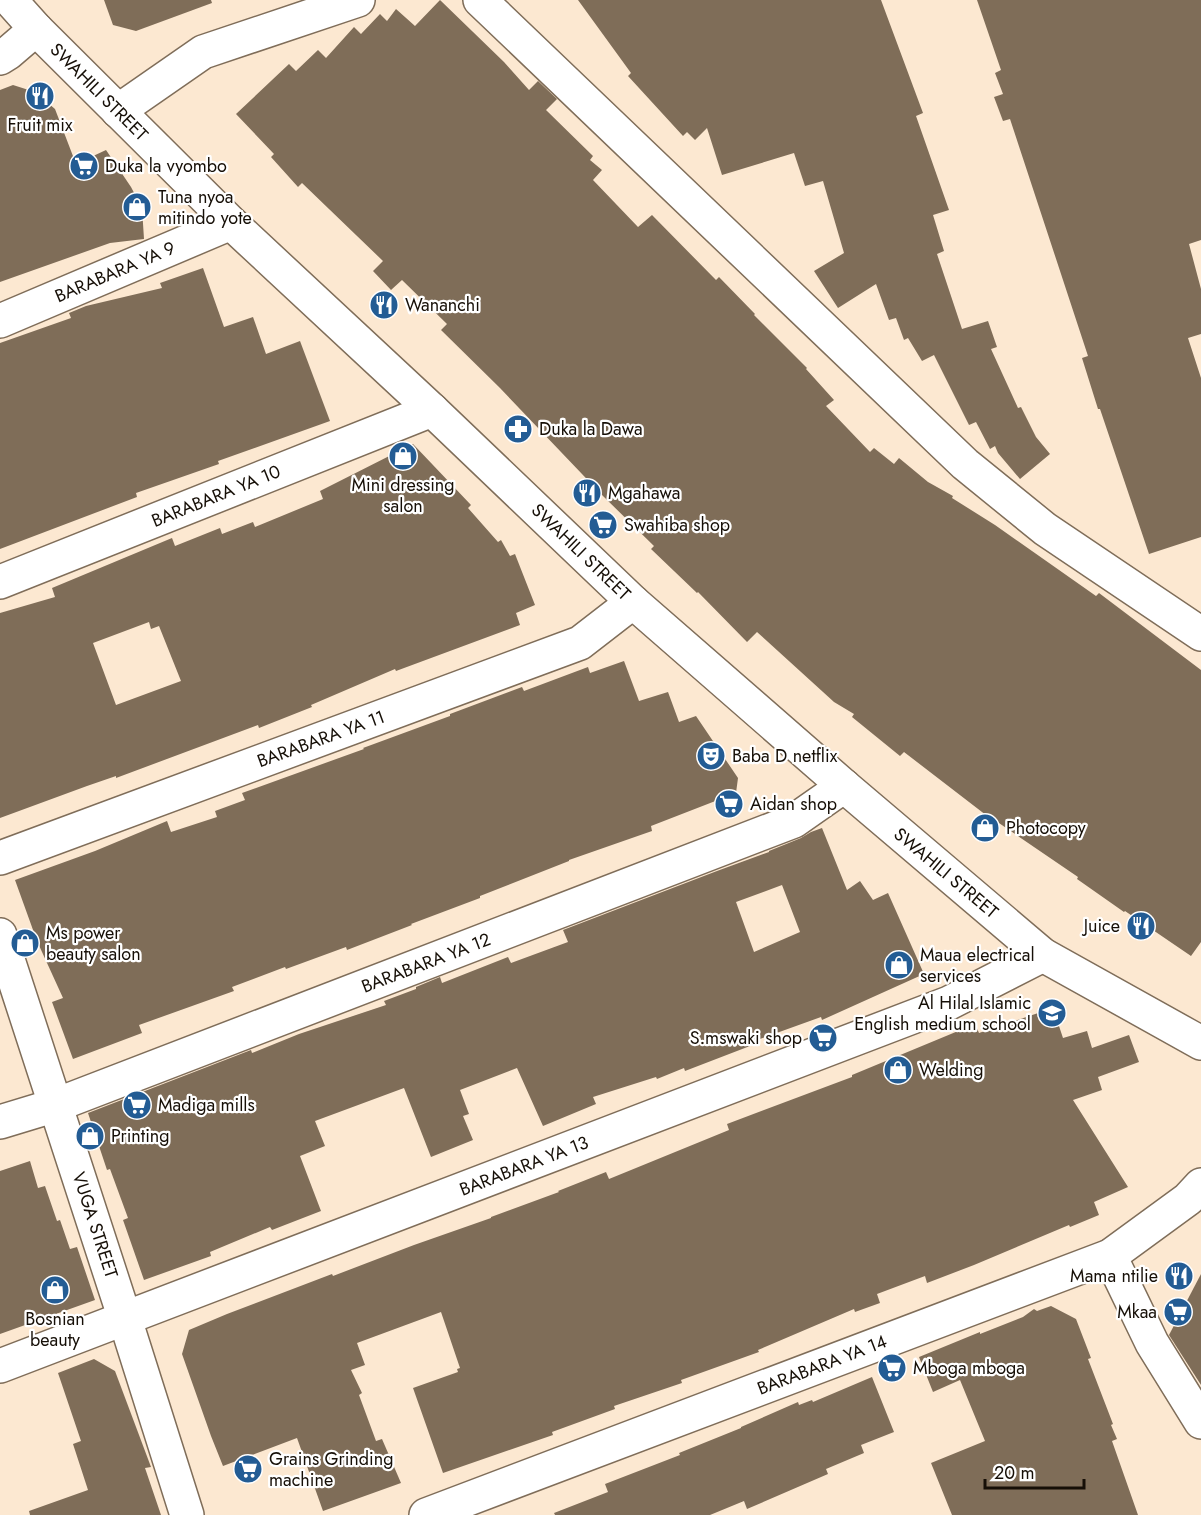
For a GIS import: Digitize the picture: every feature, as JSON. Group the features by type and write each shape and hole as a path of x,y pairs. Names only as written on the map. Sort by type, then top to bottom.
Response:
{"street":[{"name":"SWAHILI STREET","path":"10,0 36,29 231,223 432,410 633,602 1043,955 1201,1043"},
{"path":"118,111 203,52 358,0"},
{"path":"480,0 965,464 1046,529 1201,634"},
{"path":"0,58 8,54 36,29"},
{"name":"BARABARA YA 9","path":"0,321 231,223"},
{"name":"BARABARA YA 10","path":"0,582 432,410"},
{"name":"BARABARA YA 11","path":"0,858 580,643 633,602"},
{"name":"BARABARA YA 12","path":"0,1122 56,1106 794,821 844,786"},
{"name":"VUGA STREET","path":"0,935 187,1515"},
{"name":"BARABARA YA 13","path":"0,1366 949,1003 1043,955"},
{"name":"BARABARA YA 14","path":"426,1515 1110,1256 1188,1199 1201,1185"},
{"path":"1110,1256 1152,1343 1201,1422"}],"building":[{"path":"104,0 211,0 212,3 136,31 113,25"},
{"path":"440,0 504,62 529,90 538,81 557,99 546,110 593,156 590,160 602,170 593,180 638,227 652,215 716,280 719,277 807,368 834,400 826,406 870,452 874,448 894,464 899,458 928,482 953,496 952,498 995,525 1096,596 1099,593 1201,670 1201,942 1191,956 995,822 904,752 900,756 852,717 854,714 834,702 757,632 747,642 698,592 651,549 654,546 441,330 447,324 402,280 391,290 373,271 383,261 302,183 298,187 271,157 274,154 236,114 289,64 296,71 318,50 326,58 354,27 361,34 380,14 387,21 396,9 415,26"},
{"path":"578,0 881,0 923,113 916,116 949,210 933,215 944,251 937,254 962,329 988,321 997,347 991,349 1018,408 1021,407 1036,437 1050,454 1020,479 998,453 995,446 990,449 976,422 969,425 934,355 922,361 908,338 904,340 896,318 889,320 876,284 838,308 814,271 844,253 823,181 805,186 794,153 722,175 707,128 695,140 687,132 683,136 628,76 631,73"},
{"path":"977,0 1201,0 1201,240 1189,244 1201,289 1201,334 1188,338 1201,378 1201,537 1149,554 1100,409 1098,409 1082,358 1088,356 1010,119 1003,121 994,97 1003,94 995,73 1001,70"},
{"path":"13,85 35,92 55,109 76,164 106,150 142,208 144,239 110,243 0,282 0,90"},
{"path":"203,268 224,327 253,317 266,354 300,341 330,421 218,461 219,464 136,493 137,497 0,549 0,343 71,318 69,313 86,306 162,288 160,283"},
{"path":"413,444 471,505 468,508 498,542 501,540 510,556 515,554 535,605 516,613 520,625 396,671 395,669 311,705 312,707 259,728 258,725 0,818 0,613 55,597 52,588 172,538 175,546 220,528 222,534 253,522 255,527 323,499 320,491","holes":["149,622 151,629 159,626 181,681 116,705 93,643"]},
{"path":"624,661 639,701 668,692 679,722 696,716 738,778 736,793 651,826 652,831 569,860 412,925 347,950 346,947 232,987 234,991 139,1025 142,1033 73,1059 52,1002 63,998 37,941 15,880 95,851 167,821 171,832 217,817 215,811 245,800 242,793 364,749 522,687 524,691 588,667 590,673"},
{"path":"822,828 847,890 860,881 873,900 888,893 924,974 822,1020 821,1017 749,1043 750,1046 685,1071 684,1068 657,1079 656,1077 593,1097 596,1104 543,1126 517,1068 460,1090 469,1114 463,1116 473,1140 431,1157 404,1088 315,1121 325,1146 300,1156 321,1211 272,1230 270,1227 210,1252 211,1256 144,1280 123,1220 128,1218 110,1169 107,1170 88,1113 251,1050 252,1053 299,1034 386,1005 384,1001 440,977 442,983 508,957 511,963 568,942 563,930 769,852","holes":["782,885 800,932 754,952 736,902"]},
{"path":"1053,1008 1063,1038 1087,1031 1092,1048 1129,1035 1139,1062 1098,1077 1102,1090 1073,1100 1128,1187 1094,1202 1099,1215 927,1283 925,1276 877,1294 880,1303 855,1312 854,1309 758,1350 759,1352 681,1380 682,1383 614,1406 615,1409 552,1432 553,1435 443,1473 413,1388 458,1372 457,1369 460,1368 441,1312 357,1343 365,1365 351,1370 362,1393 359,1395 376,1441 382,1439 401,1483 323,1511 297,1438 223,1466 182,1354 189,1330 332,1274 333,1276 491,1218 606,1172 609,1179 729,1130 727,1124 852,1077 852,1075 975,1024 979,1033"},
{"path":"30,1161 38,1188 45,1186 70,1249 77,1247 95,1300 0,1334 0,1171"},
{"path":"1201,1274 1201,1385 1169,1335"},
{"path":"1051,1306 1076,1319 1091,1358 1088,1359 1113,1424 1111,1425 1117,1439 1112,1441 1138,1515 952,1515 931,1463 985,1441 960,1380 933,1392 919,1357 1023,1317 1034,1309 1037,1311"},
{"path":"94,1359 115,1371 151,1467 145,1468 161,1515 30,1515 29,1511 88,1490 73,1444 81,1441 58,1373"},
{"path":"872,1377 894,1432 861,1445 864,1453 826,1469 828,1474 747,1509 744,1501 710,1515 555,1515 554,1513 608,1492 605,1484 680,1455 679,1453 798,1402 799,1405 812,1400 813,1402"}],"place":[{"name":"Fruit mix","path":"40,96"},
{"name":"Duka la vyombo","path":"84,166"},
{"name":"Tuna nyoa mitindo yote","path":"137,207"},
{"name":"Wananchi","path":"384,305"},
{"name":"Duka la Dawa","path":"518,429"},
{"name":"Mini dressing salon","path":"403,456"},
{"name":"Mgahawa","path":"587,493"},
{"name":"Swahiba shop","path":"603,525"},
{"name":"Baba D netflix","path":"711,756"},
{"name":"Aidan shop","path":"729,804"},
{"name":"Photocopy","path":"985,828"},
{"name":"Juice","path":"1141,926"},
{"name":"Ms power beauty salon","path":"25,943"},
{"name":"Maua electrical services","path":"899,965"},
{"name":"Al Hilal Islamic English medium school","path":"1052,1013"},
{"name":"S.mswaki shop","path":"823,1038"},
{"name":"Welding","path":"898,1070"},
{"name":"Madiga mills","path":"137,1105"},
{"name":"Printing","path":"90,1136"},
{"name":"Mama ntilie","path":"1179,1276"},
{"name":"Bosnian beauty","path":"55,1290"},
{"name":"Mkaa","path":"1178,1312"},
{"name":"Mboga mboga","path":"892,1368"},
{"name":"Grains Grinding machine","path":"248,1469"}]}
